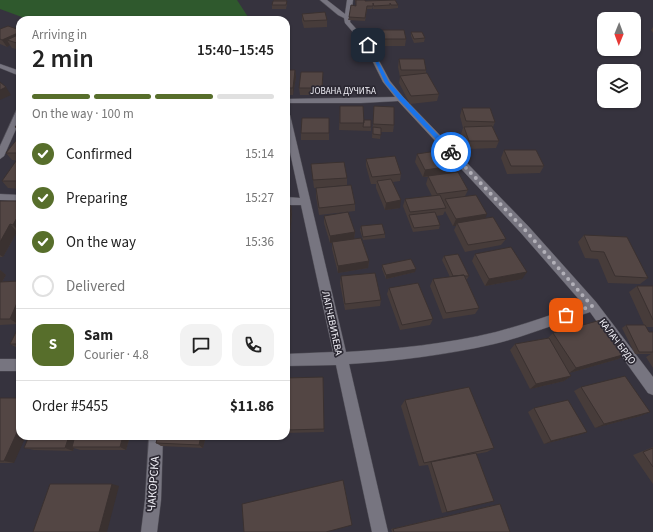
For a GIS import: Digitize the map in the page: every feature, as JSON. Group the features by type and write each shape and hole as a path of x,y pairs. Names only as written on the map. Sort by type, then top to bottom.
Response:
{"street":[{"name":"КАЛАЧ БРДО","path":"323,0 333,7 340,15 346,17 349,25 368,45 387,82 400,99 521,225 592,306 653,388"},
{"path":"346,17 350,0"},
{"path":"0,66 16,72"},
{"name":"ЈОВАНА ДУЧИЋА","path":"290,101 361,101 400,99"},
{"path":"0,156 16,120"},
{"name":"ЛАПЧЕВИЋЕВА","path":"290,132 380,532"},
{"path":"0,198 16,198"},
{"path":"290,201 306,202"},
{"path":"290,360 341,359 416,352 494,338 592,306"},
{"path":"0,365 16,365"},
{"name":"ЧАКОРСКА","path":"149,532 153,500 156,440"}],"green space":[{"path":"0,0 237,0 247,16 19,16 0,9"}],"building":[{"path":"356,0 395,0 398,5 391,5 390,3 390,5 374,6 373,3 373,6 367,6 365,18 349,17 351,5 356,6"},
{"path":"273,1 287,1 286,5 272,5"},
{"path":"325,12 327,20 304,21 302,14"},
{"path":"8,26 16,29 16,34 2,40 0,39 0,29"},
{"path":"379,30 404,30 406,39 381,39"},
{"path":"411,32 422,32 425,38 414,39"},
{"path":"16,36 16,43 7,40"},
{"path":"399,59 424,59 426,70 401,70"},
{"path":"290,70 295,70 293,88 290,88"},
{"path":"301,72 323,72 322,88 299,88"},
{"path":"427,73 439,94 411,96 400,76"},
{"path":"0,82 6,87 0,90"},
{"path":"340,106 363,106 364,123 340,123"},
{"path":"374,106 394,107 394,125 373,124"},
{"path":"462,108 490,108 495,122 466,121"},
{"path":"302,118 329,118 329,133 301,133"},
{"path":"364,120 371,120 371,127 363,127"},
{"path":"492,126 499,141 469,141 464,127"},
{"path":"373,127 381,128 381,135 373,134"},
{"path":"16,140 16,153 6,153"},
{"path":"443,150 452,166 425,170 417,154"},
{"path":"504,150 536,150 544,166 511,166"},
{"path":"395,156 401,174 372,177 366,159"},
{"path":"16,161 16,181 2,181"},
{"path":"344,162 347,178 313,180 311,164"},
{"path":"458,172 468,190 437,194 428,176"},
{"path":"391,179 401,200 386,203 377,181"},
{"path":"351,185 355,204 319,208 316,188"},
{"path":"440,195 446,208 410,212 405,199"},
{"path":"476,195 487,214 456,219 445,199"},
{"path":"0,201 16,201 16,219 13,225 10,224 0,242"},
{"path":"348,212 355,232 330,236 324,216"},
{"path":"435,212 440,225 414,228 409,215"},
{"path":"493,217 506,239 468,245 457,223"},
{"path":"382,224 385,234 363,237 361,226"},
{"path":"584,235 627,237 648,278 615,276 604,252 591,251"},
{"path":"361,238 369,261 338,266 332,242"},
{"path":"511,247 527,272 489,279 475,254"},
{"path":"458,254 469,276 453,276 444,256"},
{"path":"411,259 416,269 386,275 382,265"},
{"path":"375,273 381,300 345,304 341,276"},
{"path":"464,275 479,308 446,313 433,279"},
{"path":"16,281 16,305 10,319 0,319 0,282"},
{"path":"418,283 433,319 402,325 389,288"},
{"path":"637,286 653,286 653,320"},
{"path":"601,320 626,354 576,368 553,333"},
{"path":"626,325 645,325 649,332 653,332 653,352 639,352"},
{"path":"16,332 16,344 10,344"},
{"path":"549,338 571,376 536,384 515,344"},
{"path":"625,376 650,412 604,424 581,387"},
{"path":"323,377 324,429 290,430 290,378"},
{"path":"469,387 494,448 424,463 405,400"},
{"path":"0,398 16,398 16,435 4,461 0,461"},
{"path":"568,400 587,432 551,441 534,408"},
{"path":"27,440 68,440 65,448 24,448"},
{"path":"74,440 122,440 120,447 72,447"},
{"path":"157,440 200,440 199,445 156,443"},
{"path":"653,448 653,467 643,452"},
{"path":"476,453 494,501 447,512 431,462"},
{"path":"343,480 352,525 326,532 244,532 242,504"},
{"path":"50,484 112,484 99,532 33,532"},
{"path":"500,504 510,532 394,532 393,529"}],"way so far":[{"path":"451,152 525,230 592,306 566,315"}],"route":[{"path":"368,45 387,82 400,99 451,152"}]}
